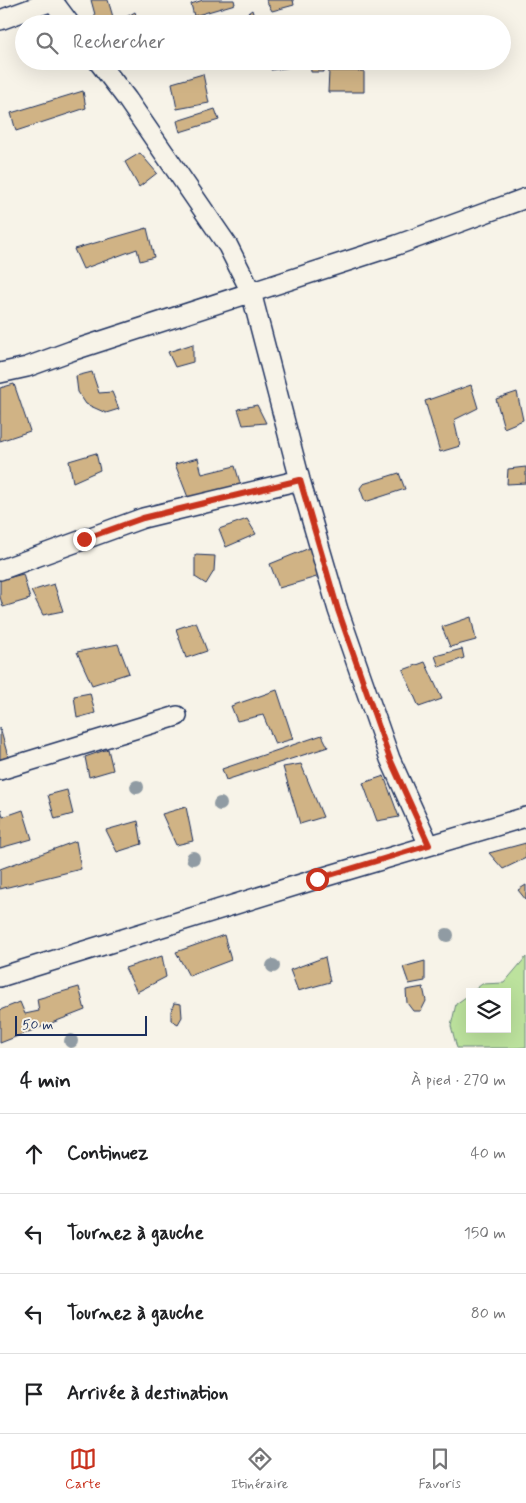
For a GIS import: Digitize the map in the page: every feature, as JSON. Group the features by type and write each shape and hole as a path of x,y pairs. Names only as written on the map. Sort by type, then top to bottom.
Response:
{"street":[{"path":"0,20 52,1 63,15"},
{"path":"105,70 127,99 228,246 251,292 300,480 338,610 390,759 429,845"},
{"path":"0,373 27,367 397,245 526,198"},
{"path":"0,570 143,518 300,480"},
{"path":"0,770 177,716"},
{"path":"0,977 429,845 526,818"}],"green space":[{"path":"526,957 526,1047 457,1048 451,1026 456,1004 466,997 466,1033 511,1033 511,988 477,988 482,984 504,983"}],"building":[{"path":"91,0 108,0 112,15 95,15"},
{"path":"203,0 234,0 235,4 194,15 191,4"},
{"path":"266,0 293,0 294,5 272,11"},
{"path":"252,10 253,15 245,15"},
{"path":"311,70 324,70 324,72 311,72"},
{"path":"329,71 364,71 364,92 328,92"},
{"path":"203,74 209,103 177,109 172,83"},
{"path":"83,91 86,108 16,131 11,113"},
{"path":"215,109 219,120 180,132 177,121"},
{"path":"140,153 157,173 139,187 125,162"},
{"path":"147,228 154,257 140,261 137,249 83,269 74,249"},
{"path":"193,344 193,362 175,367 168,352"},
{"path":"92,372 99,393 112,392 119,409 106,413 86,404 78,392 76,376"},
{"path":"14,384 30,431 0,441 0,388"},
{"path":"471,385 478,408 454,420 460,446 440,452 425,401"},
{"path":"517,392 523,420 504,428 496,399"},
{"path":"257,405 266,423 243,425 238,409"},
{"path":"96,453 100,470 73,482 69,461"},
{"path":"198,458 202,474 235,466 241,486 189,500 175,464"},
{"path":"526,467 526,483 507,484 508,469"},
{"path":"399,473 405,489 365,502 360,488 363,484"},
{"path":"247,519 256,534 226,547 219,529"},
{"path":"312,547 320,576 279,588 270,564"},
{"path":"195,555 215,556 214,571 206,584 195,577"},
{"path":"23,574 30,599 3,607 0,597 0,580"},
{"path":"54,584 63,611 43,615 31,591"},
{"path":"471,617 476,640 450,647 442,627"},
{"path":"196,622 207,651 186,658 176,629"},
{"path":"118,644 129,673 92,685 77,652"},
{"path":"462,649 464,658 439,667 435,656"},
{"path":"425,662 442,699 419,707 403,670"},
{"path":"277,690 293,739 275,744 263,715 237,721 231,706"},
{"path":"90,693 95,713 77,718 74,696"},
{"path":"0,728 9,760 0,763"},
{"path":"322,735 328,747 226,780 222,769"},
{"path":"108,749 113,770 89,777 85,757"},
{"path":"301,764 323,817 300,824 283,767"},
{"path":"384,776 399,817 377,821 363,783"},
{"path":"67,790 73,814 55,819 48,795"},
{"path":"186,807 193,841 176,845 162,814"},
{"path":"1,809 3,817 23,810 32,839 0,848"},
{"path":"138,821 142,844 117,852 106,830"},
{"path":"76,841 81,869 0,889 0,869"},
{"path":"526,843 526,858 503,869 489,853"},
{"path":"526,885 526,900 518,890"},
{"path":"224,935 231,960 189,976 176,952"},
{"path":"162,956 166,977 137,992 125,968"},
{"path":"325,957 330,982 298,991 290,970"},
{"path":"425,961 425,981 409,984 403,967"},
{"path":"79,987 85,1010 0,1043 0,1010 20,1002 25,1014 39,1011 37,999"},
{"path":"423,987 426,1001 421,1011 413,1011 407,1003 406,990"},
{"path":"174,1003 181,1004 182,1017 178,1024 171,1020 171,1011"}],"route":[{"path":"84,539 143,518 300,480 338,610 390,759 429,845 317,879"}]}
